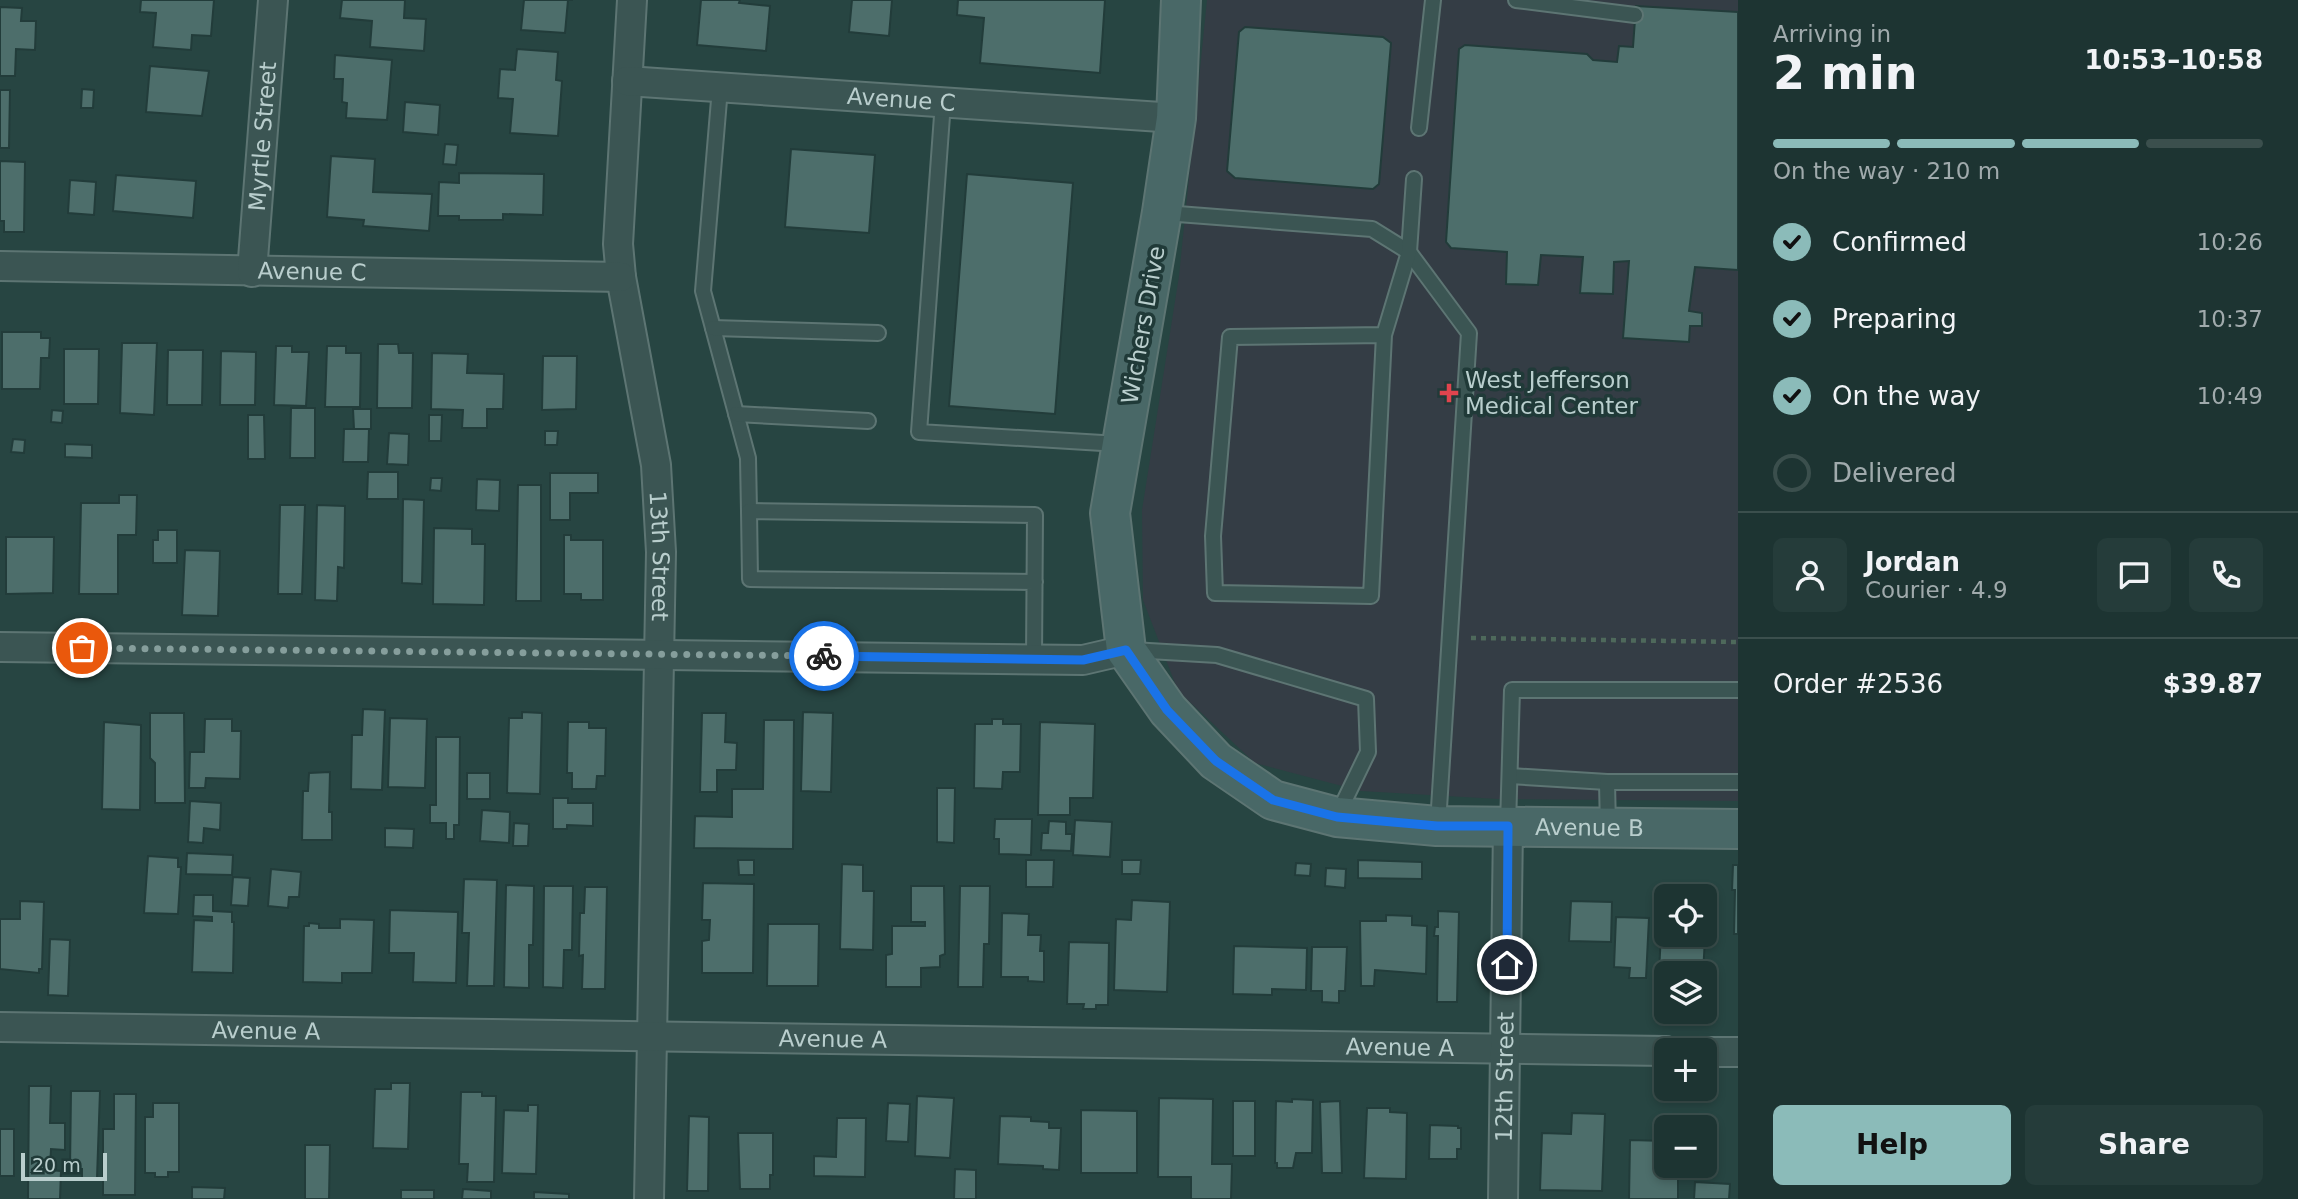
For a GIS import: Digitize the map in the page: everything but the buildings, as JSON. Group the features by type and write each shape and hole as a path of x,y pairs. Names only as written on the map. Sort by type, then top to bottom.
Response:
{"street":[{"name":"Myrtle Street","path":"252,272 273,0"},
{"name":"13th Street","path":"632,0 618,244 621,277 656,465 661,552 649,1199"},
{"name":"Wichers Drive","path":"1126,650 1110,513 1176,118 1181,0"},
{"name":"Avenue C","path":"627,81 1176,118"},
{"name":"Avenue C","path":"0,266 621,277"},
{"path":"0,647 1083,660 1126,650"},
{"name":"Avenue B","path":"1126,650 1167,710 1216,761 1273,800 1337,817 1437,826 1738,829"},
{"name":"12th Street","path":"1503,1199 1508,826"},
{"name":"Avenue A","path":"0,1027 1654,1051"},
{"path":"1717,1052 1738,1052"}],"lane":[{"path":"1419,128 1433,0"},
{"path":"1516,0 1634,10"},
{"path":"720,88 703,291 748,458 750,579 1035,582"},
{"path":"943,102 919,432 1122,444"},
{"path":"1384,335 1230,337 1213,536 1215,593 1371,596 1384,335 1409,252 1414,179"},
{"path":"1162,212 1372,229 1409,252 1469,332 1437,826"},
{"path":"713,328 878,333"},
{"path":"736,414 867,421"},
{"path":"749,510 1035,515 1034,659"},
{"path":"1126,650 1217,656 1366,699 1368,752 1337,817"},
{"path":"1508,826 1512,690 1738,690"},
{"path":"1510,776 1607,782 1738,782"},
{"path":"1607,782 1608,828"}],"path":[{"path":"1471,638 1738,642"}],"shaded area":[{"name":"West Jefferson Medical Center","path":"1207,0 1738,0 1738,801 1498,799 1361,791 1255,763 1178,691 1143,600 1142,510 1179,276"}],"way so far":[{"path":"82,648 824,656"}],"place":[{"name":"West Jefferson Medical Center","path":"1449,393"}],"route":[{"path":"824,656 1083,660 1126,650 1167,710 1216,761 1273,800 1337,817 1437,826 1508,826 1507,965"}]}
